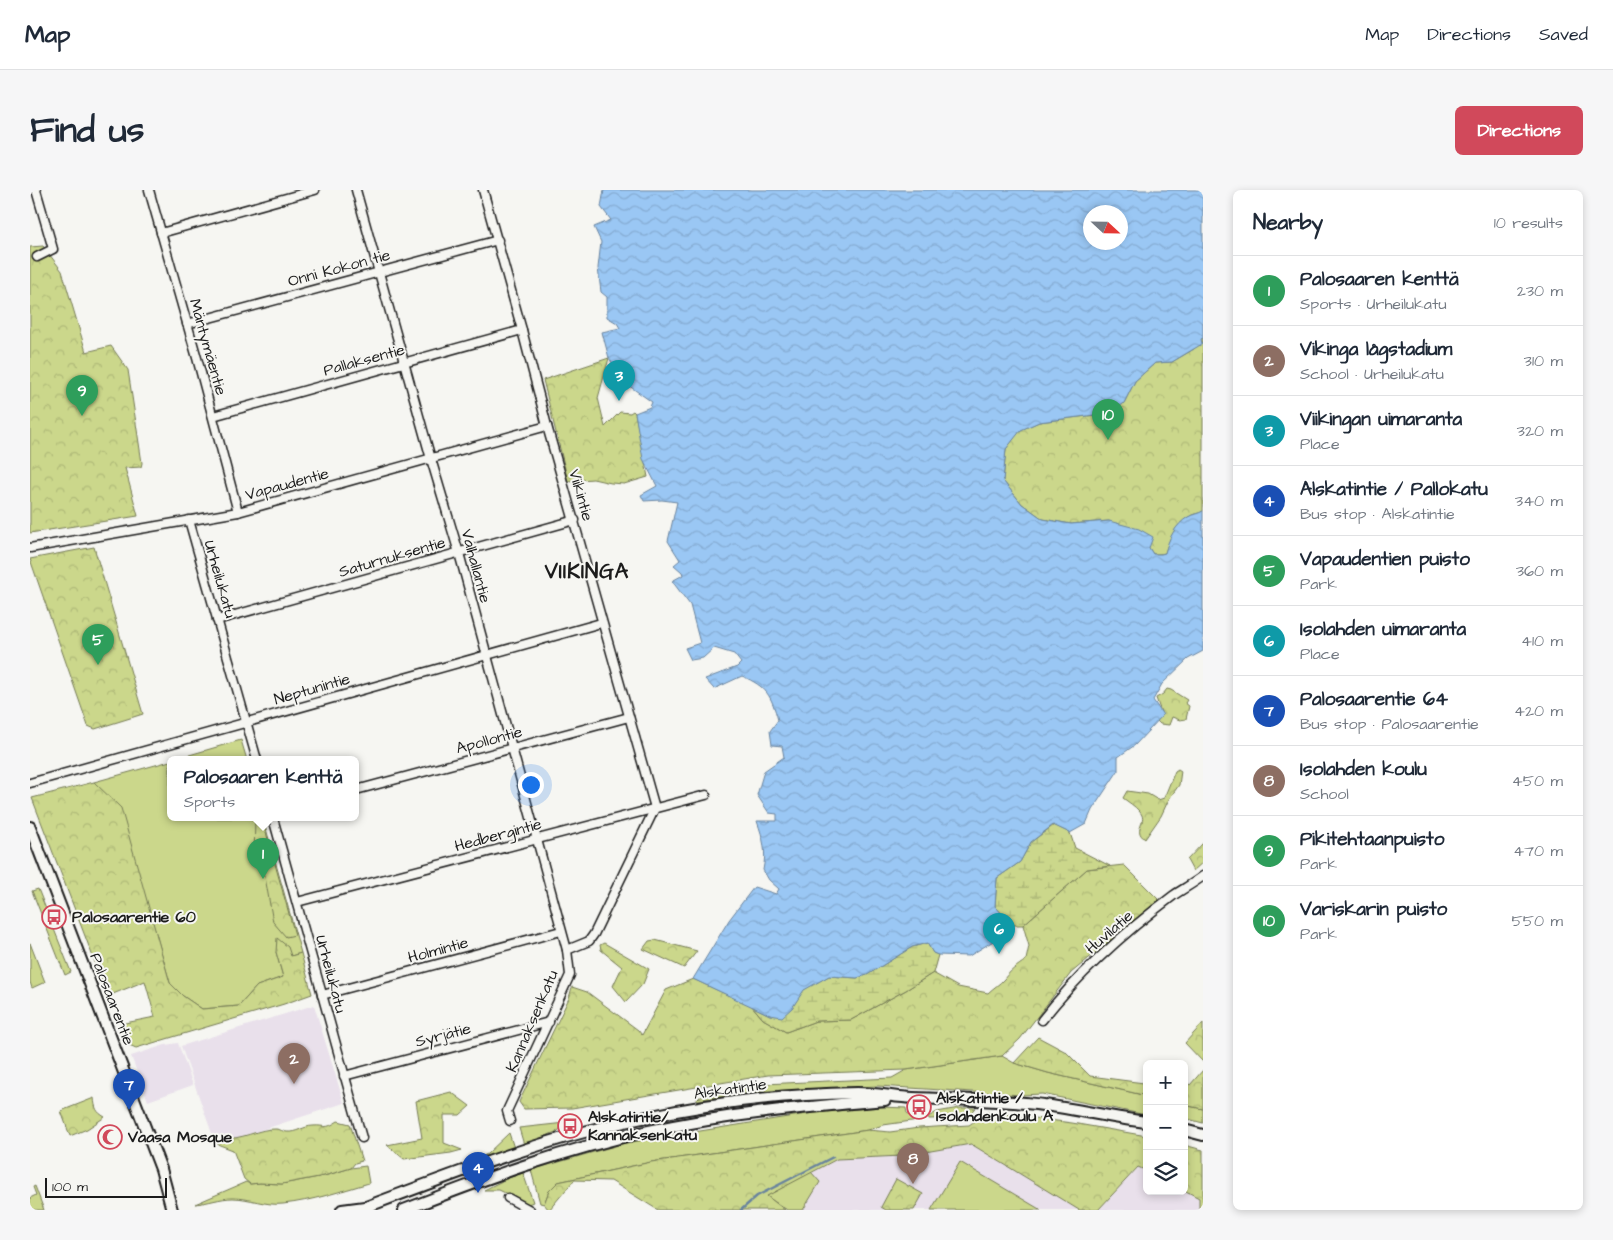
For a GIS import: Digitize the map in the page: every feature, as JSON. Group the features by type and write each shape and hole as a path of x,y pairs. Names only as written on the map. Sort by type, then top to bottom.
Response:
{"main road":[{"name":"Palosaarentie","path":"30,827 165,1181 178,1210"},
{"name":"Alskatintie","path":"342,1210 363,1208 473,1167 577,1135 647,1117 732,1102 859,1093 911,1098 1010,1101 1042,1104 1143,1123"},
{"name":"Alskatintie","path":"404,1210 476,1182 535,1162 648,1131 735,1116 911,1098"},
{"path":"1188,1129 1203,1131"},
{"path":"1188,1130 1203,1135"},
{"path":"1188,1137 1203,1141"},
{"name":"Palosaarentie","path":"165,1181 172,1210"}],"street":[{"path":"36,190 53,249 38,257"},
{"name":"Mäntymäentie","path":"149,190 238,512"},
{"path":"161,233 315,190"},
{"name":"Valhallantie","path":"356,190 459,553 567,950"},
{"name":"Viikintie","path":"483,190 601,623 655,808"},
{"name":"Onni Kokon tie","path":"187,324 498,240"},
{"name":"Pallaksentie","path":"213,416 522,330"},
{"name":"Vapaudentie","path":"30,548 238,512 547,426"},
{"name":"Urheilukatu","path":"189,520 256,756"},
{"name":"Saturnuksentie","path":"217,620 574,520"},
{"name":"Neptunintie","path":"30,782 601,623"},
{"name":"Apollontie","path":"359,789 629,717"},
{"name":"Hedbergintie","path":"297,902 706,794"},
{"path":"567,950 589,941 594,934 655,808"},
{"name":"Urheilukatu","path":"274,821 362,1138"},
{"name":"Huvilatie","path":"1042,1020 1059,998 1095,962 1175,895 1203,877"},
{"name":"Holmintie","path":"322,995 561,931"},
{"name":"Kannaksenkatu","path":"510,1121 507,1111 570,975 567,950"},
{"name":"Syrjätie","path":"344,1076 549,1022"},
{"path":"508,1198 530,1210"}],"shaded area":[{"path":"314,1005 344,1103 216,1145 181,1046"},
{"path":"178,1043 193,1085 148,1101 131,1056 165,1045"},
{"path":"971,1144 1079,1210 785,1210 766,1196 837,1159 902,1156"},
{"path":"1138,1167 1143,1169 1143,1195 1188,1195 1188,1192 1199,1198 1199,1210 1098,1210"}],"green space":[{"path":"43,246 62,271 86,352 111,346 128,370 142,463 141,467 125,468 138,516 30,533 30,247"},
{"path":"1203,338 1203,511 1186,518 1178,526 1165,553 1153,554 1149,548 1109,521 1071,524 1043,519 1022,504 1003,481 1006,449 1020,430 1039,422 1095,415 1103,416 1103,410 1107,407 1124,403 1135,381 1155,363 1172,362 1194,349 1200,339"},
{"path":"609,358 598,398 605,427 620,412 630,413 633,411 635,413 648,477 624,484 593,479 568,481 543,380"},
{"path":"94,547 143,714 95,729 88,726 30,559"},
{"path":"1167,689 1187,700 1185,703 1189,706 1186,719 1180,720 1172,717 1169,725 1160,724 1157,721 1162,715 1156,698"},
{"path":"241,740 246,756 186,756"},
{"path":"167,762 167,821 264,821 301,953 291,956 276,952 283,977 257,986 239,1006 202,1009 183,996 170,983 150,913 94,782"},
{"path":"1178,769 1181,771 1179,785 1145,839 1140,832 1142,815 1136,807 1123,798 1127,791 1148,794 1158,800 1164,798 1175,771"},
{"path":"94,782 121,808 170,983 183,996 202,1009 239,1006 257,986 283,977 276,952 277,938 288,947 291,956 301,953 312,994 136,1048 127,1044 120,1024 155,1017 145,981 108,996 32,798"},
{"path":"255,821 263,821 295,935 286,937 273,922 265,877 254,860"},
{"path":"1054,825 1070,833 1075,848 1110,866 1087,869 1023,925 1012,925 995,906 997,878 1020,862 1031,842"},
{"path":"1203,843 1203,862 1193,871 1187,860"},
{"path":"1124,865 1159,900 1071,973 1020,1039 1002,1056 906,1070 768,1075 572,1108 524,1109 519,1102 569,998 572,987 587,992 642,1035 666,990 693,979 752,1006 763,1019 786,1032 816,1021 851,1020 933,973 958,987 988,993 1001,983 1011,971 1026,960 1029,946 1023,925 1087,869"},
{"path":"38,889 71,972 65,975 32,891"},
{"path":"655,940 697,951 684,968 643,949 649,941"},
{"path":"30,943 45,982 32,988 30,982"},
{"path":"604,943 649,969 643,984 626,1002 613,986 622,967 601,950 600,945"},
{"path":"927,943 933,953 938,955 933,973 851,1020 816,1021 786,1032 763,1019 752,1006 770,1015 792,1008 803,990 829,976 857,978 867,975 912,947"},
{"path":"1203,1023 1203,1062 1185,1043"},
{"path":"1038,1037 1066,1052 1090,1076 1143,1083 1143,1095 1048,1073 1014,1063"},
{"path":"1002,1056 1014,1063 1048,1073 1143,1095 1143,1114 1042,1094 1021,1095 878,1086 766,1091 698,1100 696,1098 764,1084 892,1078 906,1070"},
{"path":"1203,1070 1203,1109 1188,1106 1188,1083 1190,1085"},
{"path":"451,1092 470,1106 460,1115 444,1115 444,1143 462,1150 404,1159 387,1145 422,1138 416,1101"},
{"path":"94,1098 96,1109 105,1117 87,1129 70,1136 61,1111"},
{"path":"1188,1106 1203,1109 1203,1123 1188,1119"},
{"path":"881,1107 906,1108 907,1113 919,1120 883,1125 868,1130 651,1162 558,1182 549,1191 544,1204 540,1203 531,1170 625,1143 813,1113"},
{"path":"959,1108 976,1108 966,1118 929,1119 928,1117 937,1112"},
{"path":"988,1112 1072,1123 1143,1135 1143,1169 1138,1167 1098,1210 1079,1210 971,1144 902,1156 837,1159 767,1196 785,1210 658,1210 611,1181 574,1180 549,1210 544,1204 549,1191 558,1182 651,1162 868,1130 890,1132 969,1125"},
{"path":"338,1121 350,1124 362,1161 355,1163 351,1168 324,1176 282,1184 250,1184 244,1179 233,1150 217,1144 222,1138 236,1138 263,1130 277,1129 290,1132 310,1126 328,1126"},
{"path":"565,1123 558,1131 524,1145 519,1128"},
{"path":"509,1133 514,1148 472,1162 487,1154"},
{"path":"1188,1146 1203,1150 1203,1210 1199,1210 1199,1198 1188,1192"},
{"path":"960,1162 1041,1210 931,1210"},
{"path":"366,1166 369,1183 305,1201 277,1204 233,1198 195,1204 246,1182 250,1184 282,1184"},
{"path":"811,1172 820,1182 803,1210 787,1210 766,1196"},
{"path":"523,1173 533,1202 528,1204 499,1190 484,1190 508,1178"},
{"path":"896,1179 923,1194 914,1210 886,1210 881,1207"},
{"path":"35,1186 44,1210 30,1210 30,1198 36,1195 33,1187"}],"water":[{"path":"604,190 1203,190 1202,344 1172,362 1155,363 1135,381 1124,403 1115,411 1107,407 1103,411 1103,416 1095,415 1039,422 1021,430 1006,449 1003,481 1022,504 1043,519 1071,524 1109,521 1139,529 1153,537 1149,548 1153,554 1165,553 1171,537 1179,524 1188,517 1203,511 1203,651 1188,659 1162,684 1153,700 1163,715 1135,745 1118,757 1118,771 1092,810 1086,824 1070,833 1053,825 1031,842 1020,862 997,878 995,906 1012,925 1003,935 969,956 938,955 933,953 927,943 912,947 867,975 857,978 829,976 804,990 792,1008 782,1017 770,1015 693,979 729,920 754,887 776,894 779,889 769,880 763,870 764,845 757,821 777,821 777,814 769,813 757,795 764,771 784,757 782,746 772,745 770,731 778,720 773,704 763,688 742,676 714,689 705,679 737,667 741,663 734,654 714,648 703,658 691,660 685,648 700,643 690,605 672,581 683,575 674,565 680,560 668,541 677,502 662,500 644,501 641,495 657,486 643,459 635,413 650,407 652,402 625,383 609,358 602,332 620,328 617,323 607,317 607,297 601,292 598,268 601,242 594,227 611,220 601,207"}],"waterway":[{"path":"741,1210 757,1196 833,1157"}],"place":[{"name":"Viikingan uimaranta","path":"619,401"},
{"name":"Pikitehtaanpuisto","path":"82,416"},
{"name":"Variskarin puisto","path":"1108,440"},
{"name":"Vapaudentien puisto","path":"98,665"},
{"name":"Palosaaren kenttä","path":"263,879"},
{"name":"Palosaarentie 60","path":"54,917"},
{"name":"Isolahden uimaranta","path":"999,954"},
{"name":"Vikinga lågstadium","path":"294,1084"},
{"name":"Alskatintie / Isolahdenkoulu A","path":"919,1107"},
{"name":"Palosaarentie 64","path":"129,1110"},
{"name":"Alskatintie/ Kannaksenkatu","path":"570,1126"},
{"name":"Vaasa Mosque","path":"110,1137"},
{"name":"Isolahden koulu","path":"913,1184"},
{"name":"Alskatintie / Pallokatu","path":"478,1193"}],"district":[{"name":"VIIKINGA","path":"587,571"}]}
